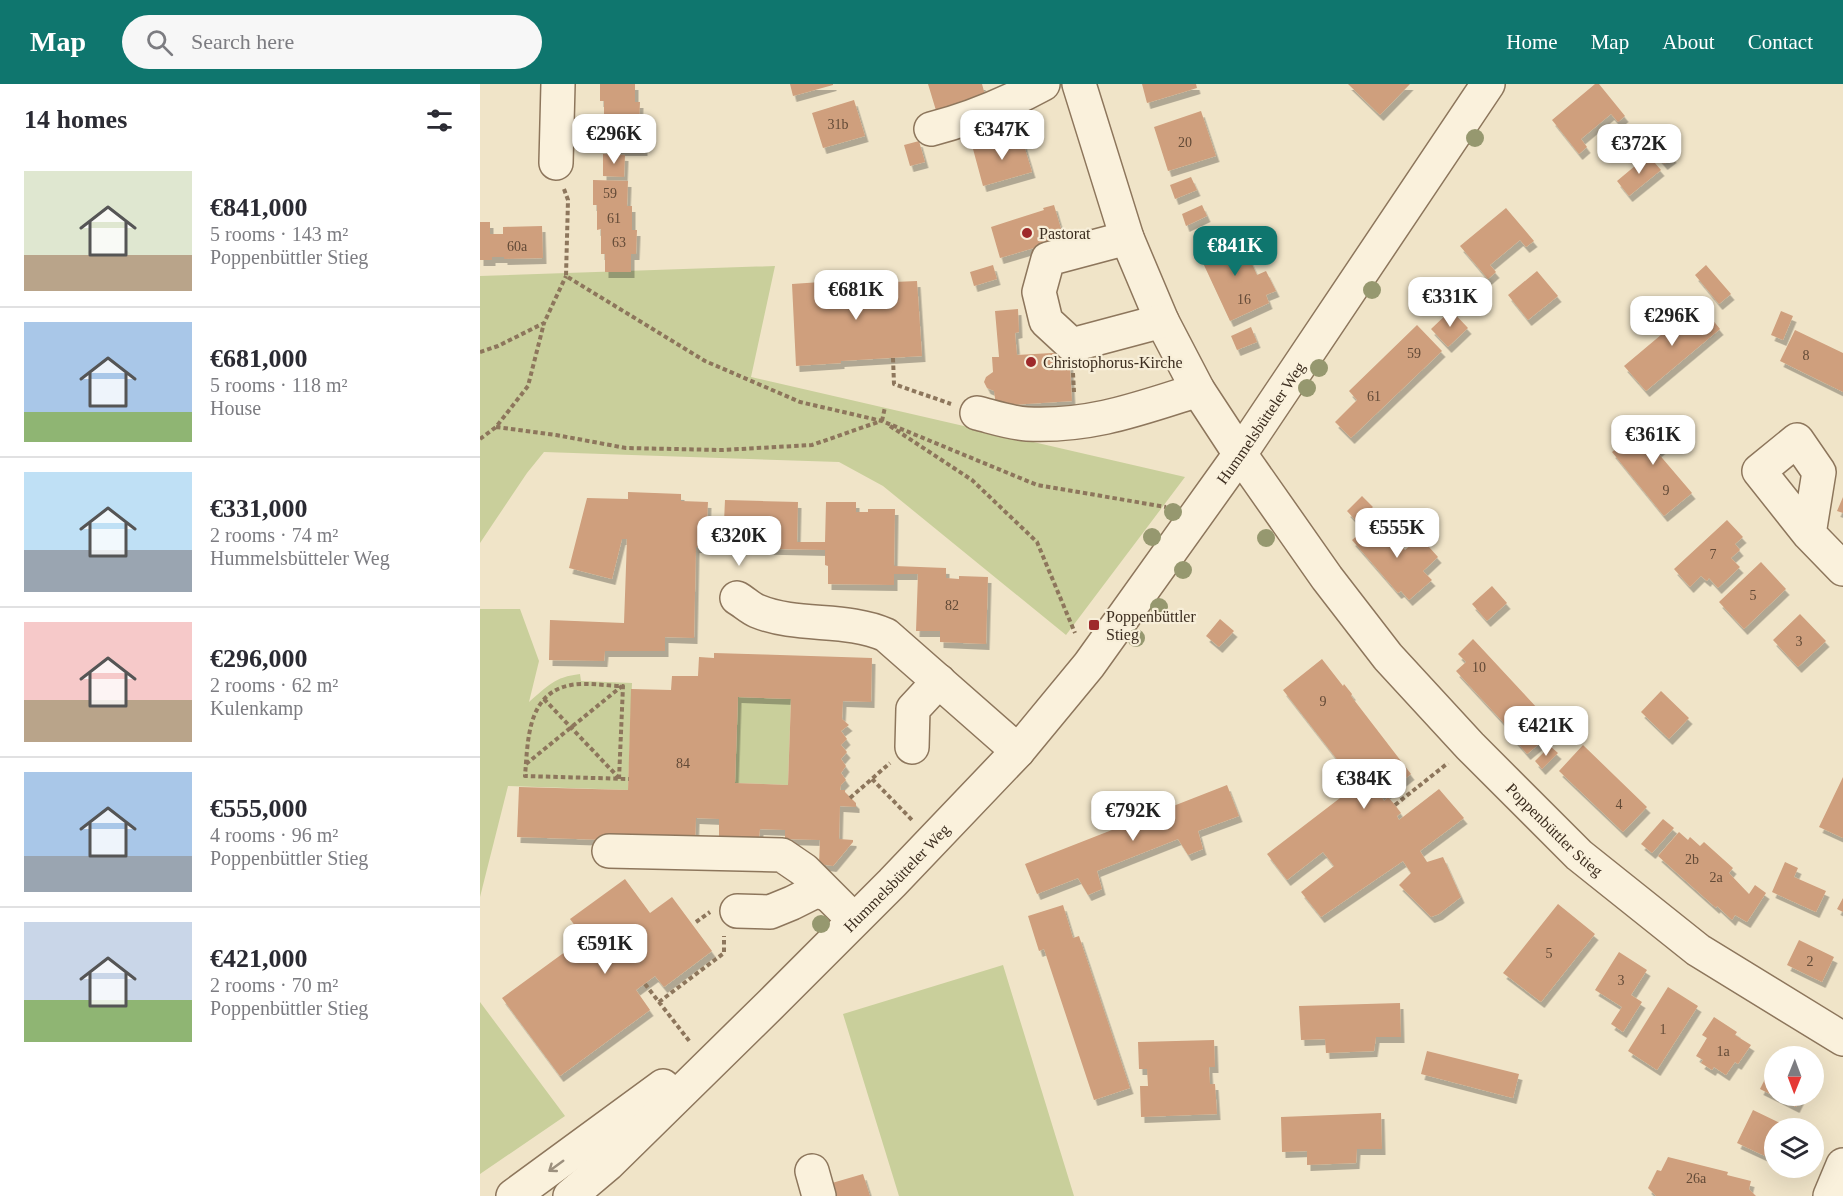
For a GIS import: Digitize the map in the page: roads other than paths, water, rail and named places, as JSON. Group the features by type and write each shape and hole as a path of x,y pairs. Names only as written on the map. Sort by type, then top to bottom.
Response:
{"street":[{"path":"556,163 558,84"},
{"path":"931,129 963,121 1044,84"},
{"name":"Poppenbüttler Stieg","path":"1079,84 1127,238 1162,321 1198,390 1327,578 1388,657 1470,746 1579,855 1698,950 1843,1039"},
{"name":"Hummelsbütteler Weg","path":"570,1196 608,1164 772,1004 1018,751 1089,664 1240,454 1488,84"},
{"path":"1127,238 1048,259 1039,292 1046,321 1072,345 1162,321"},
{"path":"977,413 1025,423 1076,424 1129,413 1198,390"},
{"path":"1809,534 1843,569"},
{"path":"737,598 757,611 788,619 872,629 886,635 1018,751"},
{"path":"912,747 913,709 939,681"},
{"path":"609,851 782,855 804,870 854,920"},
{"path":"730,921 770,912 816,891 827,894"},
{"name":"Hummelsbütteler Weg","path":"513,1196 599,1135 772,1004"},
{"path":"599,1196 608,1164"},
{"path":"1830,1196 1843,1165"}],"place":[{"name":"Pastorat","path":"1027,233"},
{"name":"Christophorus-Kirche","path":"1031,362"},
{"name":"Poppenbüttler Stieg","path":"1094,625"}]}
